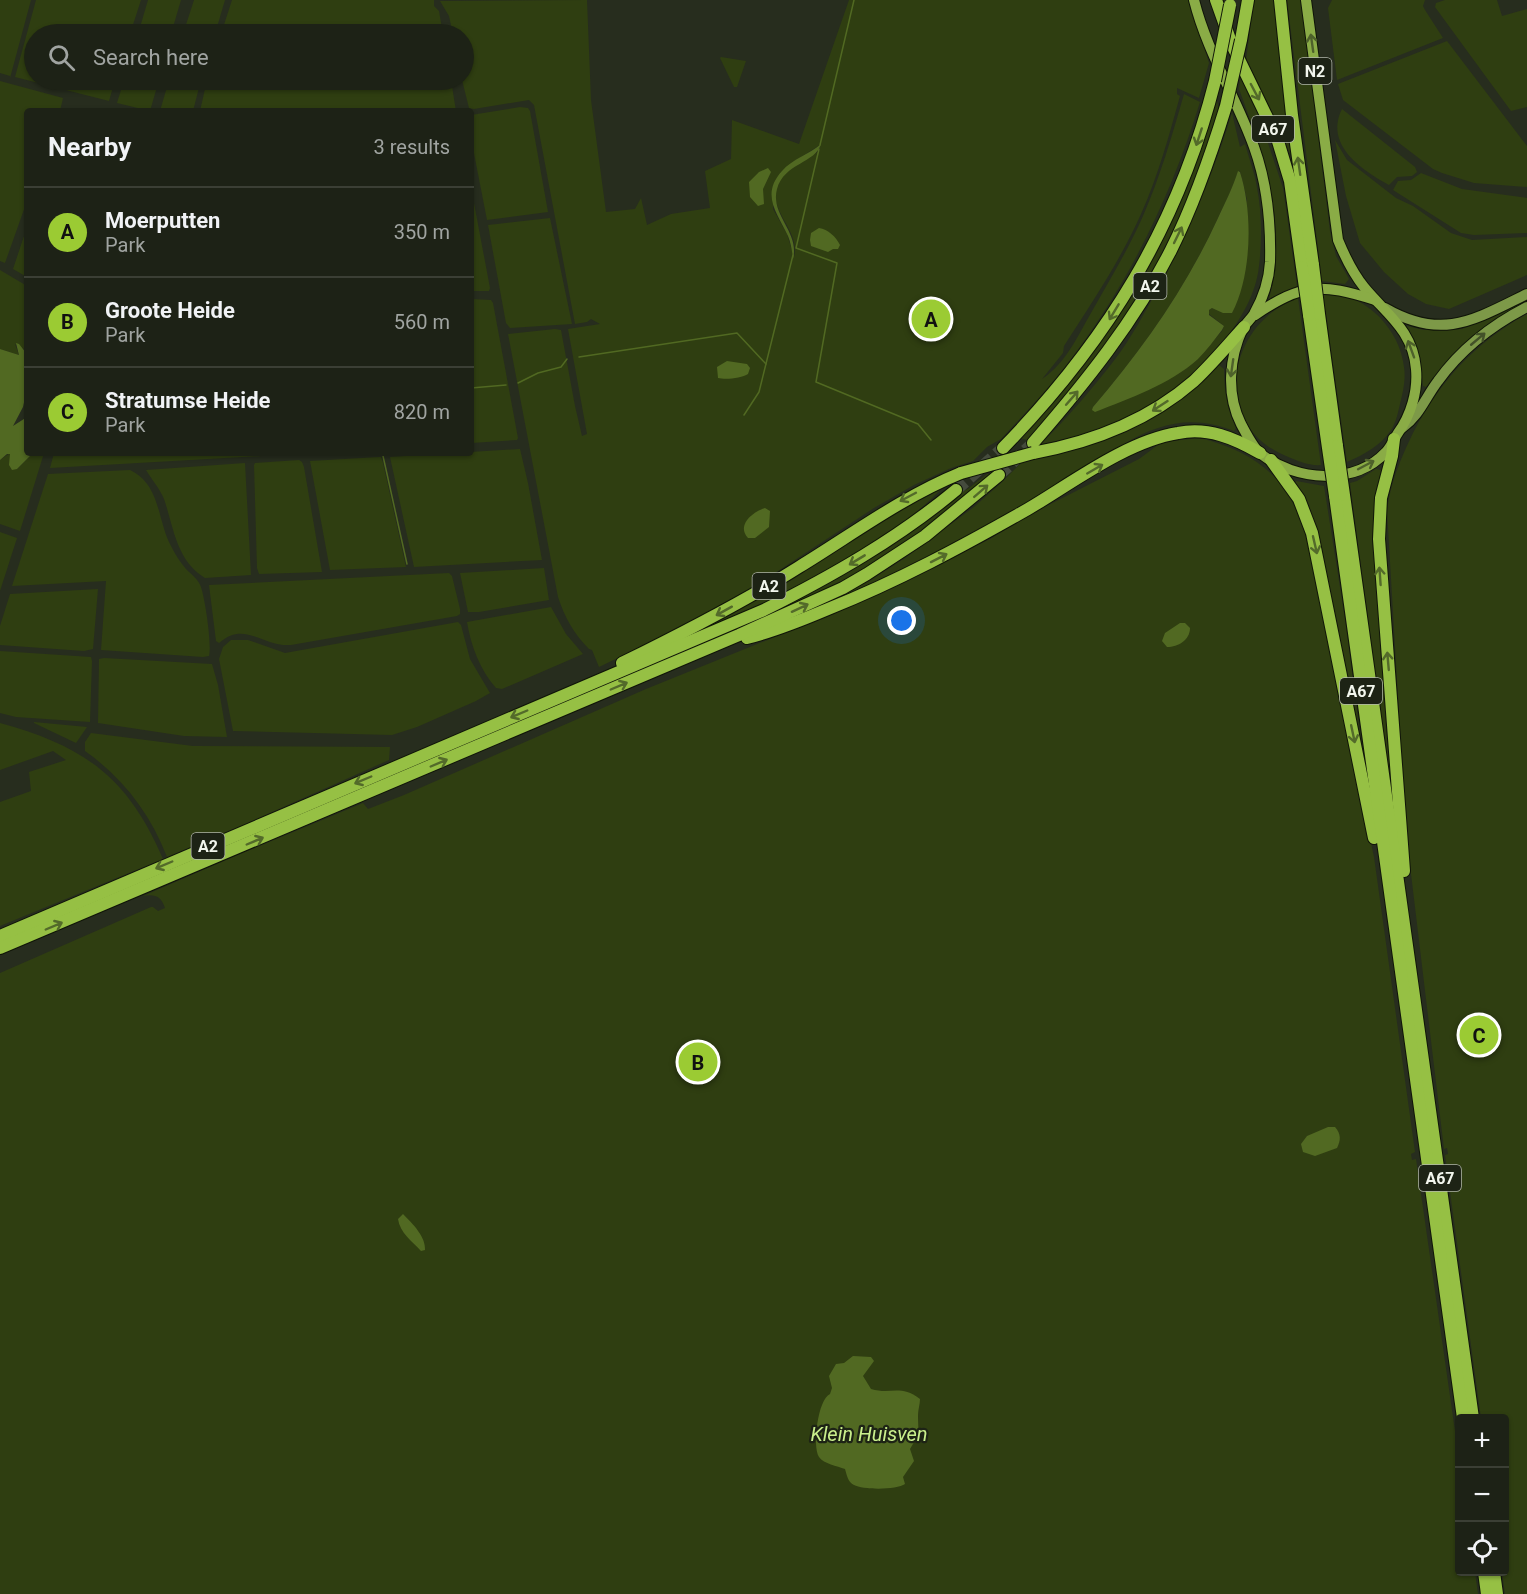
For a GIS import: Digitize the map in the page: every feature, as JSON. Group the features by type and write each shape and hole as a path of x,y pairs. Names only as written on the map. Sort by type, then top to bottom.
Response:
{"highway":[{"name":"N2","path":"1194,0 1212,53 1251,140 1265,189 1269,224 1269,271 1264,293 1253,316 1244,327 1232,365 1231,394 1240,423 1260,453 1302,473 1335,476 1370,464 1387,451 1398,434 1414,394 1416,366 1406,335 1350,267 1336,232 1306,0"},
{"name":"A67","path":"1216,0 1232,45 1280,148 1307,266"},
{"name":"A2","path":"1033,448 1087,380 1122,331 1156,277 1183,225 1215,145 1226,106 1248,0"},
{"name":"A67","path":"1280,0 1307,266 1333,447 1388,885 1462,1414"},
{"name":"A2","path":"1003,448 1039,411 1068,376 1108,321 1168,216 1208,109 1230,3"},
{"name":"N2","path":"1253,316 1280,299 1309,289 1338,289 1379,304"},
{"name":"A2","path":"573,692 596,676 692,629 756,594 898,503 936,483 1033,448 1097,438 1154,411 1196,379 1244,327"},
{"name":"A2","path":"708,648 770,632 876,589 967,543 1121,454 1159,437 1182,432 1207,432 1229,437 1260,453"},
{"name":"A67","path":"1398,434 1381,498 1378,539 1406,897 1406,938"},
{"name":"A67","path":"1271,460 1299,499 1312,533 1376,848 1388,885"},
{"name":"A2","path":"0,948 833,593 925,536 999,475"},
{"name":"A2","path":"0,936 698,640 811,587 890,540 956,490"},
{"name":"A67","path":"1339,496 1406,938 1472,1414"},
{"path":"1485,1576 1487,1594"},
{"path":"1495,1576 1497,1594"}],"main road":[{"path":"1379,304 1410,321 1429,325 1449,325 1475,319 1527,294"},
{"path":"1398,434 1414,419 1437,381 1468,347 1497,324 1527,307"}],"shaded area":[{"path":"0,0 31,0 10,78 0,73"},
{"path":"36,0 141,0 133,24 29,24"},
{"path":"148,0 181,0 174,24 141,24"},
{"path":"194,0 225,0 218,24 186,24"},
{"path":"232,0 434,0 441,24 224,24"},
{"path":"587,0 591,100 606,212 635,209 641,198 647,225 671,214 710,208 705,171 731,159 732,120 799,144 849,0 1189,0 1209,63 1199,98 1177,88 1177,94 1180,96 1172,126 1141,214 1115,265 1064,346 1063,353 1042,379 1058,365 1070,349 1131,241 1155,186 1184,94 1200,102 1164,199 1134,260 1099,320 1070,360 1042,395 1001,439 987,447 973,461 951,468 914,485 874,508 752,588 690,623 599,667 592,650 579,638 570,625 558,597 508,334 561,330 582,436 587,434 568,329 600,324 591,319 575,324 534,105 529,100 469,108 464,90 474,90 474,24 451,24 440,1","holes":["820,145 820,150 792,166 785,172 793,162","783,174 777,185 775,196 777,206 792,236 795,246 794,257 787,234 773,209 774,186"]},
{"path":"1254,0 1275,0 1291,155 1246,60"},
{"path":"1287,0 1301,0 1330,231 1336,256 1349,279 1345,284 1322,281"},
{"path":"1332,0 1425,0 1423,6 1443,38 1337,80 1328,8"},
{"path":"1445,0 1497,0 1502,16 1527,9 1527,107 1511,111 1435,7 1436,3"},
{"path":"1447,41 1527,146 1527,187 1474,183 1433,169 1343,100 1338,84"},
{"path":"24,44 24,79 15,77"},
{"path":"721,57 746,61 737,87 734,87"},
{"path":"1241,76 1260,119 1283,188 1297,286 1269,299 1276,245 1275,218 1265,166 1239,89"},
{"path":"0,81 24,87 24,90 33,90 63,98 61,108 24,108 24,209 5,263 0,261"},
{"path":"66,90 112,90 109,101"},
{"path":"121,90 156,90 151,108 138,108 117,103"},
{"path":"166,90 198,90 194,108 161,108"},
{"path":"205,90 453,90 456,108 201,108"},
{"path":"1216,96 1219,110 1199,170 1178,222 1153,273 1118,329 1031,441 1020,438 1112,323"},
{"path":"520,107 528,108 548,212 487,220 474,153 474,115"},
{"path":"1342,109 1415,167 1417,172 1412,176 1397,177 1389,185 1358,164 1342,145 1338,134 1338,122"},
{"path":"1232,113 1240,147 1245,144 1256,182 1260,207 1259,266 1254,289 1244,311 1213,354 1173,390 1152,404 1099,429 1041,444 1071,413 1116,358 1133,333 1179,248 1225,136","holes":["1240,171 1247,200 1212,308 1209,310 1209,314 1224,326 1222,331 1198,358 1166,380 1093,407 1146,341 1177,294 1205,244"]},
{"path":"1335,140 1347,160 1396,198 1413,206 1451,233 1472,240 1527,237 1527,275 1449,309 1426,304 1408,294 1384,272 1360,243 1346,196"},
{"path":"1421,173 1462,189 1527,198 1527,233 1474,235 1461,233 1393,190 1398,181 1411,180"},
{"path":"474,203 490,288 489,291 474,291"},
{"path":"550,218 572,324 510,328 506,323 488,225"},
{"path":"24,236 24,275 13,269"},
{"path":"0,270 24,284 24,349 15,344 19,355 0,349"},
{"path":"1323,294 1352,299 1377,315 1395,339 1404,367 1403,390 1393,427 1377,445 1347,462"},
{"path":"1298,298 1321,465 1295,460 1262,441 1246,422 1237,399 1236,375 1243,351 1255,329 1274,311"},
{"path":"474,299 491,300 493,303 517,440 474,443"},
{"path":"1527,300 1456,353 1426,387 1423,386 1420,361 1407,326 1424,330 1462,329"},
{"path":"1527,314 1527,1594 1505,1594 1503,1576 1509,1576 1509,1414 1480,1414 1445,1155 1448,1154 1447,1148 1444,1149 1406,832 1387,511 1400,461 1413,433 1435,396 1461,364 1491,337"},
{"path":"1225,357 1219,365 1224,369 1227,399 1236,428 1234,431 1206,423 1187,422 1149,431 1043,496 976,533 884,579 791,621 871,580 905,558 974,507 1025,459 1122,432"},
{"path":"1200,438 1253,459 1279,482 1289,496 1305,533 1374,857 1415,1152 1411,1154 1412,1160 1416,1159 1455,1431 1455,1576 1476,1576 1478,1594 0,1594 0,973 151,907 158,911 165,908 157,897 143,896 235,856 363,803 368,809 404,795 646,689 849,607 990,539 1029,515 1139,459 1162,442"},
{"path":"520,449 542,560 414,567 390,457 474,456 474,452"},
{"path":"10,453 11,469 17,469 30,456 43,456 20,531 0,524 0,460"},
{"path":"53,456 261,456 50,468"},
{"path":"381,457 406,567 330,570 310,461"},
{"path":"299,460 304,467 322,572 259,574 254,465 255,463"},
{"path":"245,463 251,575 205,578 195,571 182,553 164,499 146,470"},
{"path":"1376,469 1381,470 1374,514 1374,559 1398,845 1350,483"},
{"path":"130,470 148,485 157,504 166,536 178,558 200,584 208,622 209,656 101,650 106,581 12,586 48,474"},
{"path":"987,474 995,474 898,550 816,596 697,650 695,645 765,614 958,493 968,489"},
{"path":"1296,481 1324,486 1345,619 1366,779 1352,708 1294,484"},
{"path":"944,486 891,532 859,552 757,606 691,634 882,518"},
{"path":"0,532 17,538 0,591"},
{"path":"544,568 549,600 468,612 460,573"},
{"path":"449,573 452,576 460,609 460,614 457,616 291,645 281,645 246,634 228,637 219,643 216,641 209,585"},
{"path":"98,589 93,649 84,651 0,645 0,626 10,594"},
{"path":"551,607 566,634 583,654 502,689 496,688 477,657 467,622"},
{"path":"458,622 461,625 470,659 490,693 476,701 417,727 392,735 233,731 219,659 223,647 231,640 248,640 285,653"},
{"path":"0,651 91,657 90,722 16,717 0,713"},
{"path":"99,659 212,664 227,737 184,736 98,723"},
{"path":"34,722 87,727 76,743"},
{"path":"0,723 56,742 100,769 135,806 163,859 0,926 0,802 31,791 29,772 66,760 53,751 0,770"},
{"path":"91,733 193,746 390,747 389,760 167,857 144,811 134,798 111,773 85,751 85,742"}],"water":[{"path":"821,144 813,155 786,174 777,189 778,207 792,240 793,259 789,239 773,204 772,188 786,167"},
{"path":"768,168 771,172 763,189 764,204 758,206 750,197 749,182 759,172"},
{"path":"1238,171 1247,206 1247,262 1239,298 1232,313 1223,313 1212,308 1209,310 1209,315 1224,326 1222,330 1198,359 1175,376 1149,390 1095,412 1092,410 1093,407 1146,341 1192,269 1218,218"},
{"path":"819,228 834,236 840,245 838,249 828,252 811,246 811,233"},
{"path":"16,343 24,350 24,402 13,426 24,419 24,456 30,456 17,469 12,470 9,465 10,454 0,460 0,349 19,355"},
{"path":"727,361 747,364 750,368 748,374 742,377 718,378 717,367"},
{"path":"765,508 770,511 769,527 755,538 748,538 745,533 745,524 751,516"},
{"path":"1180,623 1185,623 1190,628 1188,636 1179,644 1167,647 1162,641 1165,633"},
{"path":"1328,1127 1335,1127 1338,1132 1340,1140 1337,1148 1315,1156 1303,1152 1301,1144 1307,1136"},
{"path":"403,1214 415,1226 425,1245 425,1250 421,1251 401,1228 398,1219"},
{"name":"Klein Huisven","path":"853,1356 871,1357 874,1361 863,1376 871,1389 907,1392 920,1399 918,1432 910,1449 914,1461 903,1477 905,1484 901,1486 880,1489 858,1487 850,1482 845,1469 827,1463 819,1457 816,1443 817,1423 822,1404 832,1388 829,1376 836,1364 844,1363"}],"waterway":[{"path":"820,145 854,0"},
{"path":"819,149 796,248 837,263 816,382 918,424 931,440"},
{"path":"744,415 759,392 793,255"},
{"path":"579,357 737,333 766,364"},
{"path":"518,383 538,373 561,367 567,359"},
{"path":"474,388 506,385"},
{"path":"383,456 407,564"}],"tunnel":[{"path":"999,475 1033,443"},
{"path":"956,490 1003,448"}],"place":[{"name":"Moerputten","path":"931,319"},
{"name":"Stratumse Heide","path":"1479,1035"},
{"name":"Groote Heide","path":"698,1062"}]}
